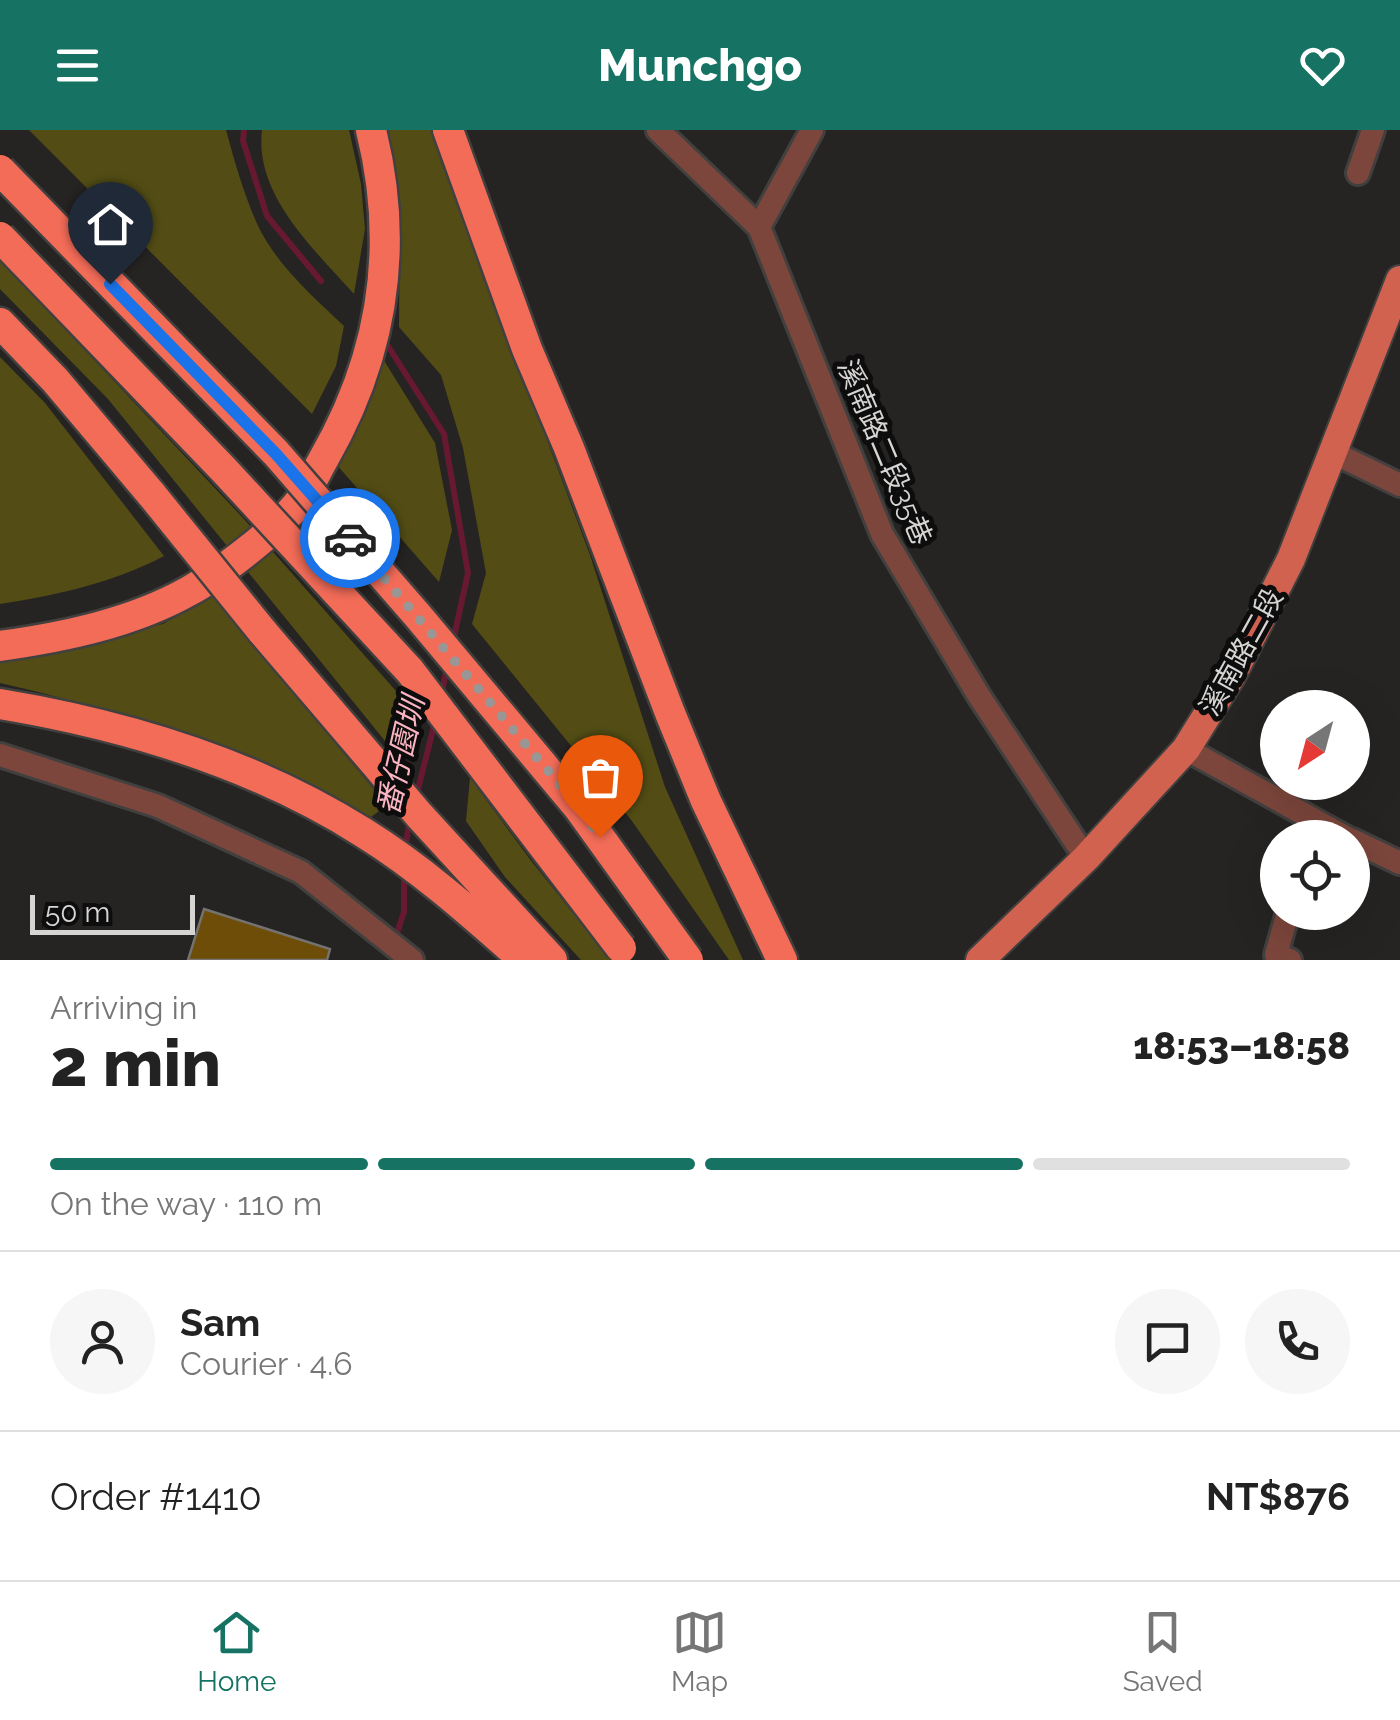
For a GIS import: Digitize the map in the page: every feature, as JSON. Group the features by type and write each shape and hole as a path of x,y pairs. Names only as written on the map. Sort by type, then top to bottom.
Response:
{"highway":[{"path":"0,646 84,631 190,590 247,549 297,505 334,440 380,314 386,266 386,215 371,130"},
{"path":"448,130 670,712 714,818 782,960"},
{"path":"0,170 276,454 405,601 578,806 688,960"},
{"path":"0,238 224,470 410,671 630,960"},
{"path":"0,324 55,380 412,808 552,960"},
{"path":"0,704 130,733 249,772 363,832 450,894 524,960"}],"main road":[{"name":"溪南路二段","path":"980,960 1086,858 1186,749 1232,675 1291,559 1400,280"}],"street":[{"name":"溪南路二段35巷","path":"658,130 760,228 882,534 978,696 1086,858"},
{"path":"760,228 812,130"},
{"path":"1358,174 1373,130"},
{"path":"1332,452 1400,485"},
{"path":"1186,749 1296,820"},
{"path":"0,755 158,806 301,872 400,950"},
{"path":"1370,849 1400,863"},
{"path":"1283,930 1276,955 1290,960"}],"shaded area":[{"path":"29,130 226,130 248,203 266,240 296,280 344,326 336,366 312,414"},
{"path":"262,130 349,130 361,184 365,229 354,294 305,239 277,199 262,154"},
{"path":"387,130 431,130 590,555 665,787 743,960 729,960 632,821 472,624 486,573 463,448 441,375 399,327 400,211"},
{"path":"0,260 243,518 411,708 398,757 108,399 0,289"},
{"path":"380,354 435,443 452,530 439,582 337,465"},
{"path":"0,357 45,403 164,556 84,587 0,604"},
{"path":"212,596 387,805 371,817 282,773 190,737 0,683 0,656 163,624"},
{"path":"470,778 611,960 581,960 505,877 466,821"}],"building":[{"path":"204,909 330,949 327,960 188,960"}],"waterway":[{"name":"番仔園圳","path":"244,130 243,141 267,216 321,281"},
{"name":"番仔園圳","path":"386,343 444,434 468,573 453,641"},
{"name":"番仔園圳","path":"441,695 447,668"},
{"name":"番仔園圳","path":"416,797 435,722"},
{"name":"番仔園圳","path":"405,850 410,818"},
{"name":"番仔園圳","path":"395,939 404,912 404,873"}],"way so far":[{"path":"350,538 578,806 600,837"}],"route":[{"path":"110,284 276,454 350,538"}]}
